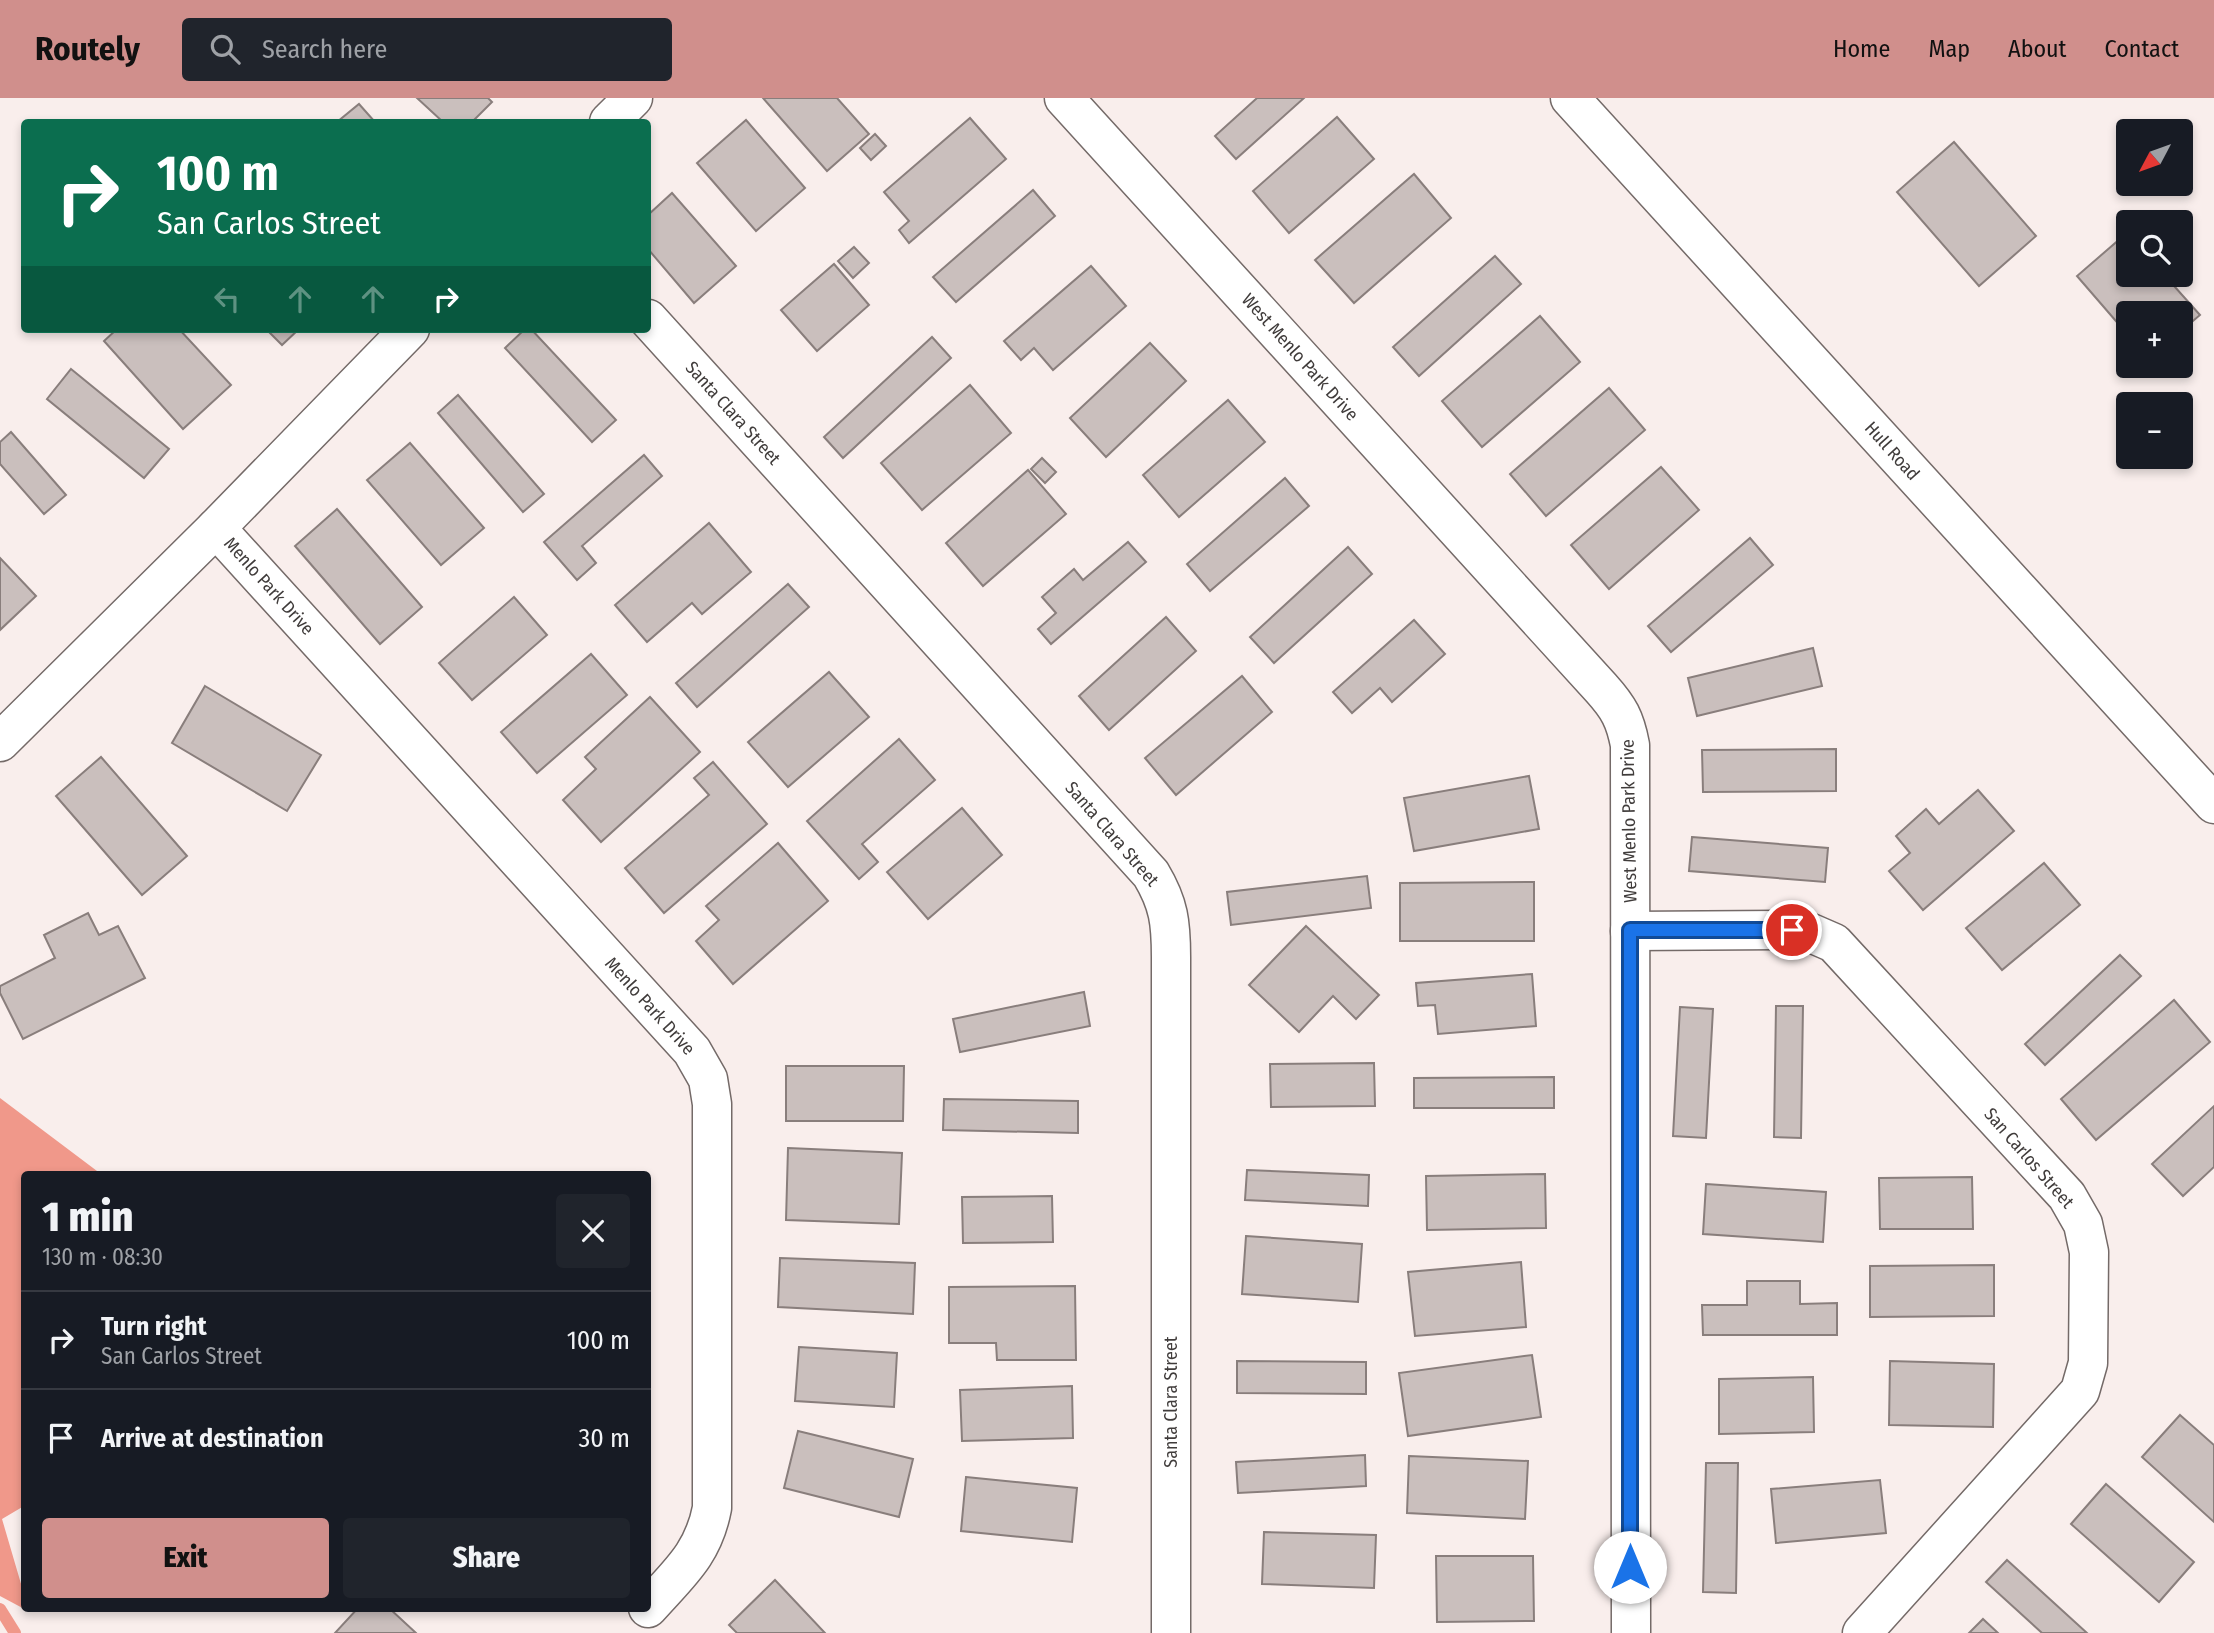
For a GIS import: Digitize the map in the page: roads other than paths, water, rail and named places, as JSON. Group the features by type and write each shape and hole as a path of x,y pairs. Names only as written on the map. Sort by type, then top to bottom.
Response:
{"street":[{"path":"612,119 633,98"},
{"name":"West Menlo Park Drive","path":"1064,98 1617,705 1625,722 1630,745 1631,1633"},
{"name":"Hull Road","path":"1570,98 2214,804"},
{"name":"Santa Clara Street","path":"651,322 1152,874 1165,897 1171,922 1171,1633"},
{"name":"Menlo Park Drive","path":"0,742 216,528 406,333"},
{"name":"Menlo Park Drive","path":"216,528 692,1051 708,1079 712,1104 712,1508 708,1533 692,1559 651,1604"},
{"name":"San Carlos Street","path":"1630,930 1792,930 1811,933 1834,943 2067,1196 2083,1224 2089,1252 2088,1363 2080,1391 1862,1633"},
{"name":"Menlo Park Drive","path":"625,1633 643,1612"}],"waterway":[{"path":"0,1609 15,1633"}]}
